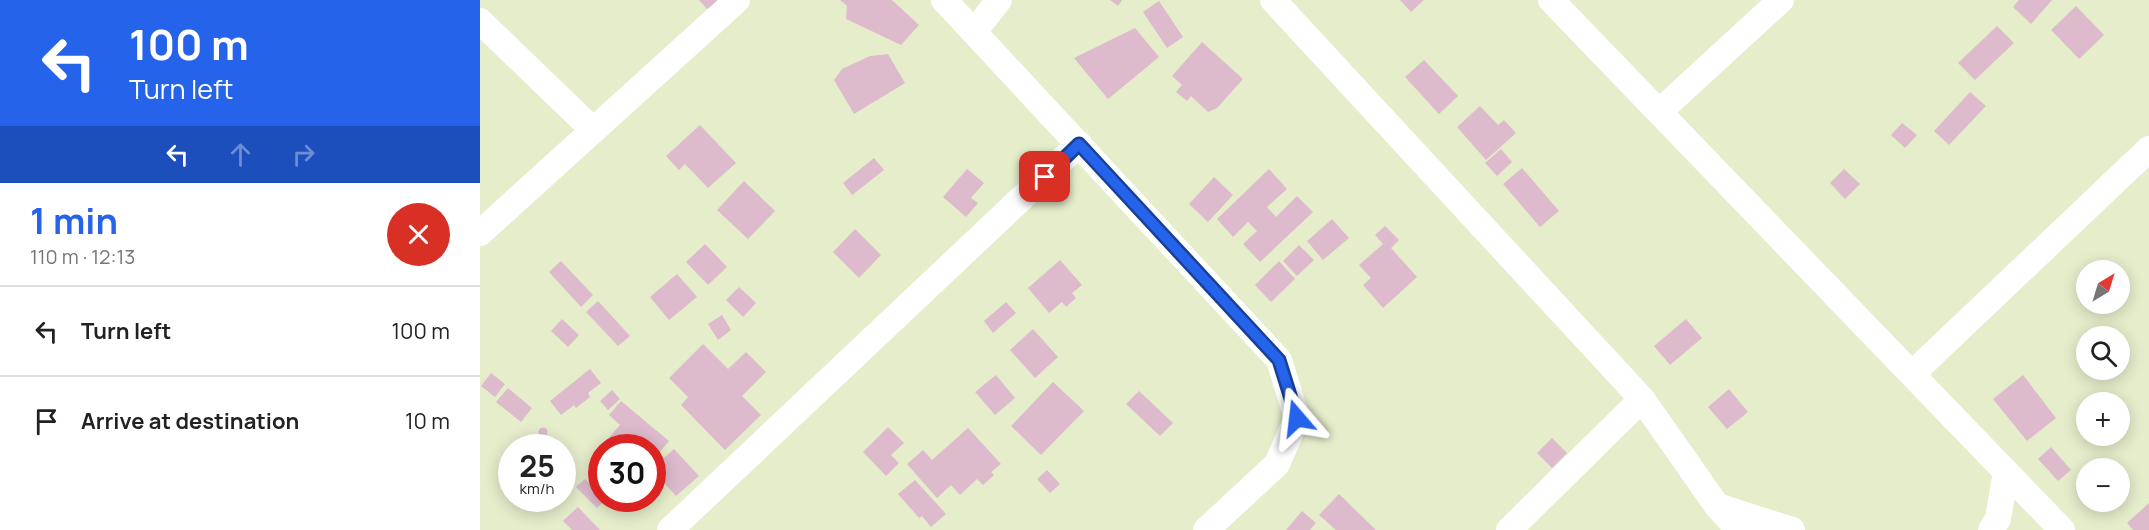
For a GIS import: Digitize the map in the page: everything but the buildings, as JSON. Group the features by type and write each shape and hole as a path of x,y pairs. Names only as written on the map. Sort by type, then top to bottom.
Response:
{"street":[{"path":"480,233 737,0"},
{"path":"944,0 1279,360 1297,418 1277,464 1206,530"},
{"path":"974,32 999,0"},
{"path":"1273,0 1642,399 1717,506 1739,530"},
{"path":"1551,0 2062,530"},
{"path":"1659,112 1781,0"},
{"path":"480,21 593,130"},
{"path":"670,530 1079,144"},
{"path":"1912,374 2149,150"},
{"path":"1509,530 1642,399"},
{"path":"1991,530 1998,519 2006,472"},
{"path":"1717,506 1792,530"}],"route":[{"path":"1045,177 1079,144 1279,360 1297,418"}]}
